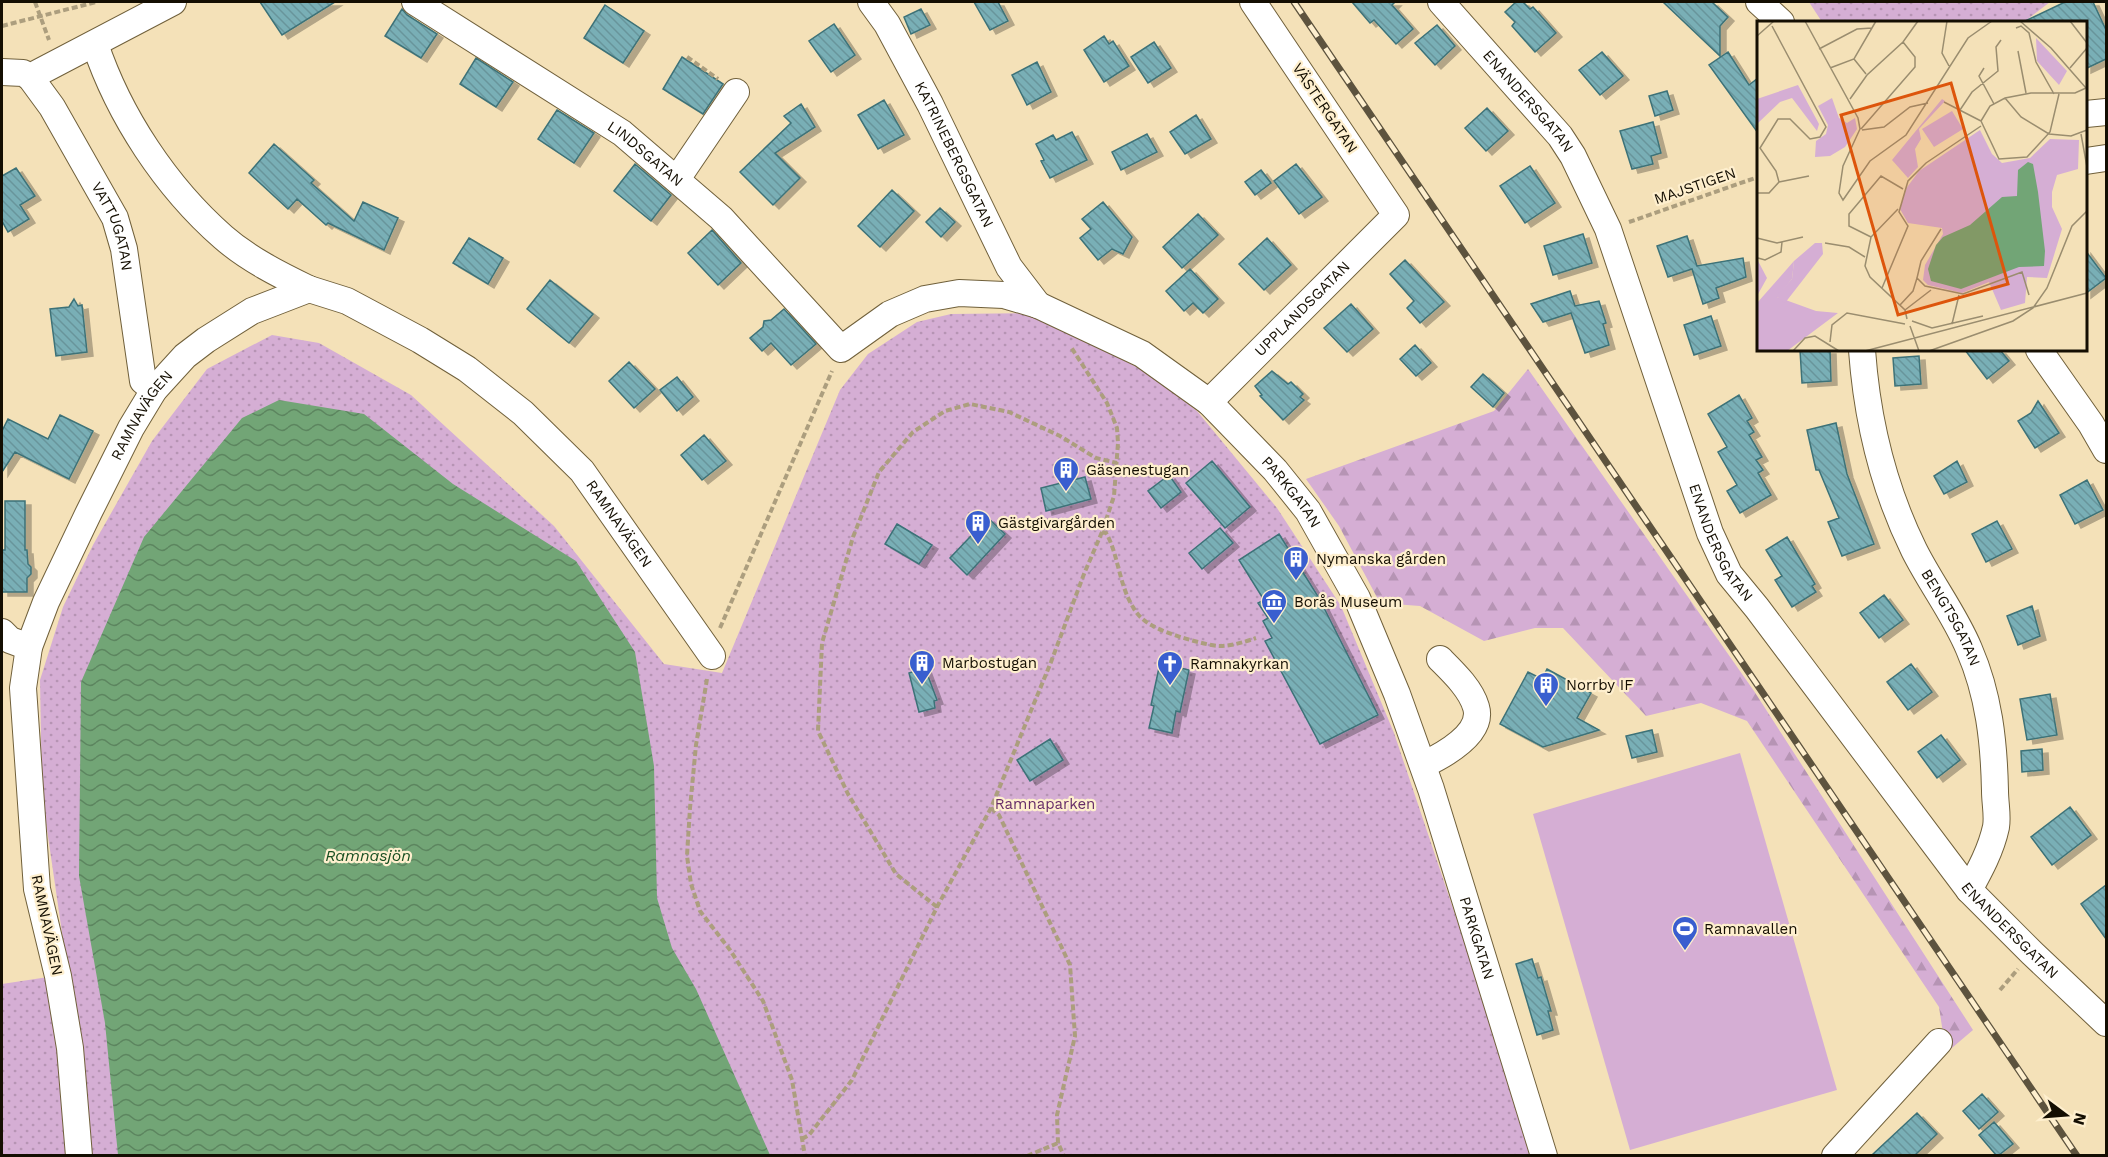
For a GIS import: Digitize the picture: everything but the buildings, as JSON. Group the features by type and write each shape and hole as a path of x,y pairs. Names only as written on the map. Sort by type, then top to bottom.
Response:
{"street":[{"path":"2,72 24,73 30,77 172,2"},
{"name":"LINDSGATAN","path":"415,2 622,133 721,218 841,349"},
{"name":"KATRINEBERGSGATAN","path":"872,2 887,24 930,104 1009,267 1038,305"},
{"name":"VÄSTERGATAN","path":"1253,2 1396,215"},
{"name":"ENANDERSGATAN","path":"1440,2 1560,136 1591,190 1608,229 1633,300 1710,533 1729,574 1772,627 1970,890 2106,1023"},
{"path":"1759,2 1780,21"},
{"path":"95,44 102,66 128,117 159,166 194,208 225,238 272,271 309,289"},
{"name":"VATTUGATAN","path":"30,77 52,107 115,218 124,249 143,381 153,390"},
{"path":"676,179 736,92"},
{"path":"2087,114 2106,112"},
{"path":"2087,161 2106,158"},
{"name":"UPPLANDSGATAN","path":"1209,402 1396,215"},
{"name":"RAMNAVÄGEN","path":"78,1155 70,1048 58,976 37,889 22,688 29,647 46,602 89,512 130,429 153,390 185,356 252,311 309,289 347,301 420,340 467,369 523,413 582,471 712,656"},
{"name":"PARKGATAN","path":"841,349 890,314 925,299 959,293 1004,295 1038,305 1142,354 1209,402 1275,470 1308,511 1357,598 1397,694 1422,765 1544,1155"},
{"name":"BENGTSGATAN","path":"1862,351 1873,436 1887,483 1914,550 1969,648 1985,695 1994,753 1996,826 1985,860 1970,890"},
{"path":"2040,351 2091,423 2106,450"},
{"path":"2,632 10,640 29,647"},
{"path":"1422,765 1441,757 1455,746 1473,728 1477,717 1476,707 1470,694 1440,659"},
{"path":"1835,1155 1939,1042"}],"path":[{"path":"2,26 96,2"},
{"path":"687,57 736,92"},
{"name":"MAJSTIGEN","path":"1639,219 1757,177"},
{"path":"802,1139 809,1135 852,1080 937,907 991,808 1102,532 1114,496 1118,443 1112,412 1072,351 1069,338 1075,322"},
{"path":"805,1155 792,1080 763,1001 730,950 700,911 691,884 687,856 696,745 712,656 720,629 841,349"},
{"path":"937,907 896,874 848,794 818,731 822,643 853,537 879,472 914,432 945,411 970,404 1009,412 1060,436 1096,458 1117,463"},
{"path":"1102,532 1106,533 1109,539 1132,607 1140,617 1154,627 1181,637 1218,646 1256,638"},
{"path":"991,808 999,814 1070,965 1075,1036 1057,1115 1058,1143 1064,1155"},
{"path":"1027,1155 1058,1143"}],"green space":[{"path":"1809,2 2050,2 2025,21 1821,21"},
{"name":"Ramnaparken","path":"1028,313 1147,372 1197,411 1277,508 1341,606 1394,733 1464,941 1531,1156 2,1156 2,984 68,974 42,795 40,680 63,607 93,545 152,441 207,369 272,335 319,343 411,395 554,526 664,664 722,673 840,390 868,354 917,322 951,314"},
{"path":"1528,369 1754,691 1973,1030 1946,1053 1939,1007 1747,721 1701,703 1646,716 1563,628 1535,628 1484,641 1420,606 1380,603 1339,526 1306,479 1494,411"},
{"name":"Ramnavallen","path":"1740,753 1837,1090 1630,1150 1533,814"}],"water":[{"name":"Ramnasjön","path":"279,400 364,414 453,484 576,561 635,652 654,766 657,898 672,948 696,989 770,1155 118,1155 105,1023 79,876 81,682 144,537 242,418"}],"railway":[{"path":"1294,2 2077,1156"}],"place":[{"name":"Gäsenestugan","path":"1066,493"},
{"name":"Gästgivargården","path":"978,546"},
{"name":"Nymanska gården","path":"1296,582"},
{"name":"Borås Museum","path":"1274,625"},
{"name":"Marbostugan","path":"922,686"},
{"name":"Ramnakyrkan","path":"1170,687"},
{"name":"Norrby IF","path":"1546,708"},
{"name":"Ramnavallen","path":"1685,952"}]}
